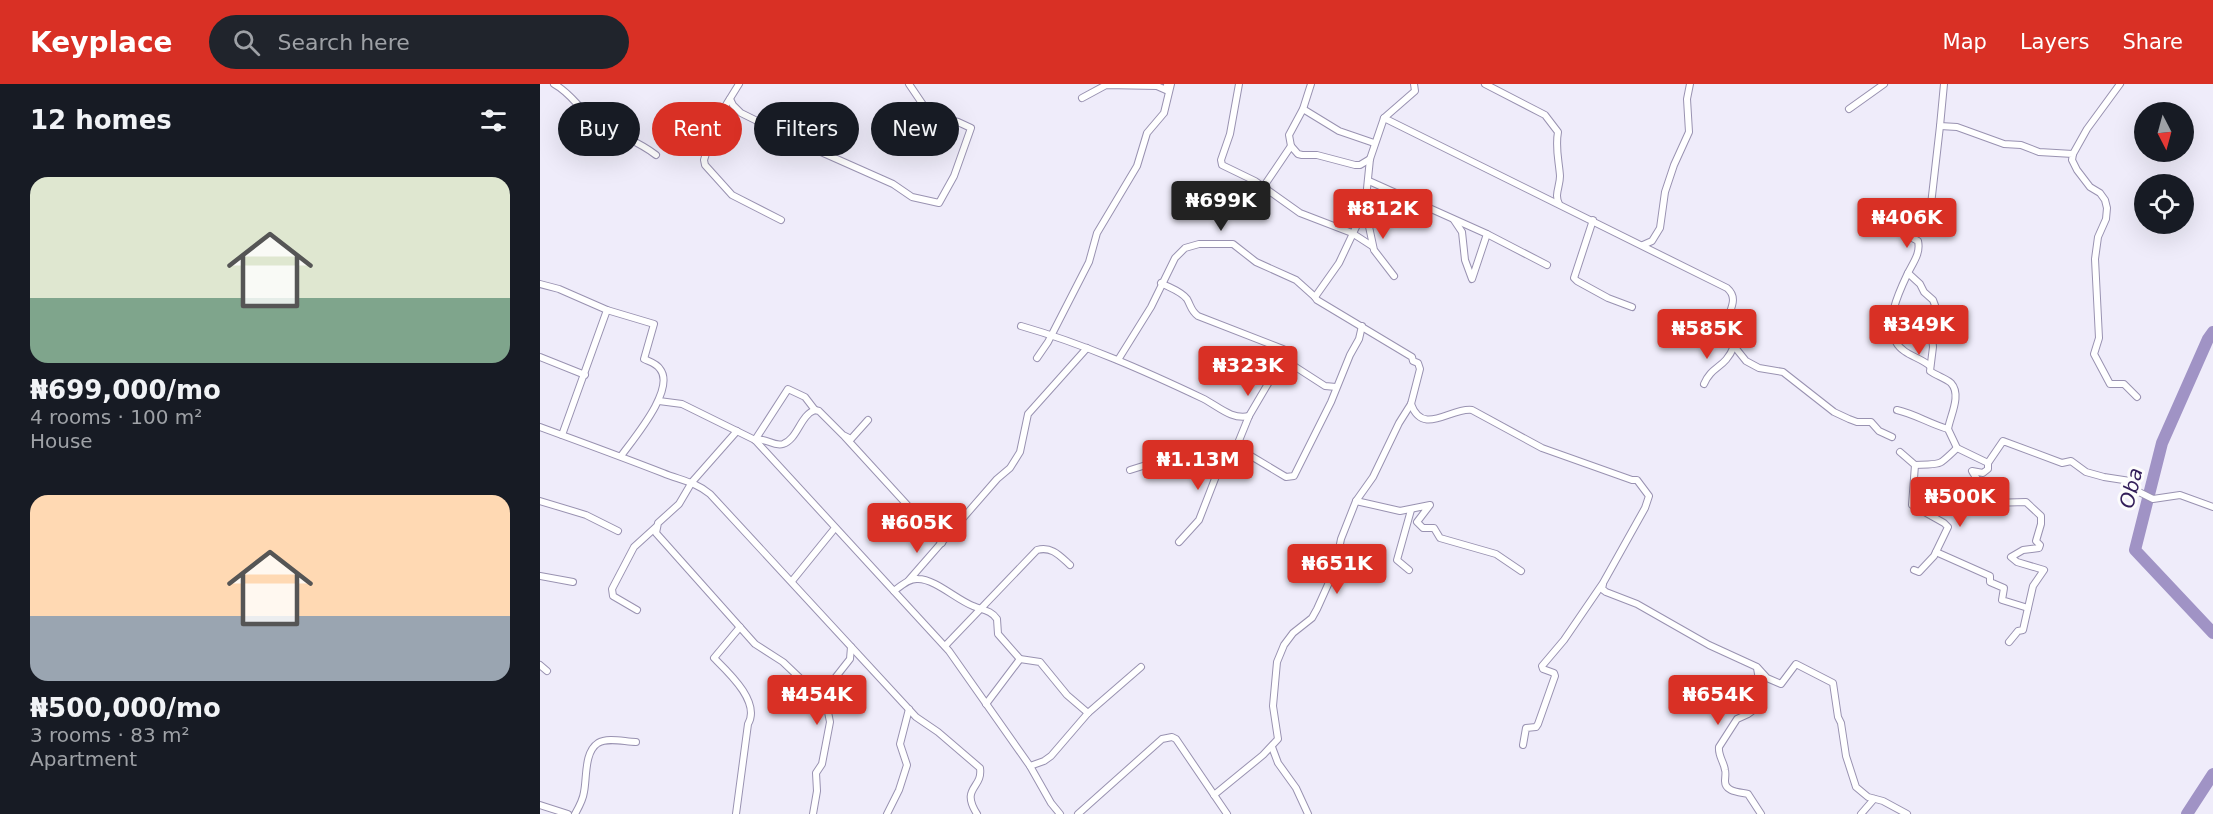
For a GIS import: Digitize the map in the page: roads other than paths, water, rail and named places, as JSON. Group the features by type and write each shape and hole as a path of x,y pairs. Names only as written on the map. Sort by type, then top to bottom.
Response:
{"street":[{"path":"554,84 568,92 591,118 652,152"},
{"path":"739,84 716,121 704,160 705,165 732,195 781,220"},
{"path":"730,99 741,113 812,148 893,184 912,197 939,202 954,176 971,129 958,122 930,115 909,84"},
{"path":"1082,99 1106,85 1157,86 1166,90 1169,84"},
{"path":"1037,358 1089,262 1097,233 1137,166 1147,133 1164,113 1169,84"},
{"path":"1239,84 1230,134 1221,160 1222,165 1255,182 1300,213 1352,233 1372,246 1394,276"},
{"path":"1311,84 1303,109 1290,135 1291,146 1298,154 1317,155 1355,165 1360,165 1370,159"},
{"path":"1372,246 1365,208 1374,143 1384,118 1415,91 1414,84"},
{"path":"1485,84 1545,115 1558,132 1556,146 1560,175 1556,198 1560,204"},
{"path":"1643,245 1652,241 1660,228 1665,192 1689,132 1690,84"},
{"path":"1849,109 1884,84"},
{"path":"1930,366 1908,354 1896,342 1892,318 1908,273 1920,248 1918,241 1903,233 1922,232 1929,222 1944,84"},
{"path":"2120,84 2088,129 2073,154 2072,160 2090,187 2100,193 2107,208 2106,219 2098,237 2095,260 2100,338 2094,354 2110,384 2124,384 2137,397"},
{"path":"1303,109 1339,131 1374,143"},
{"path":"1384,118 1593,220 1732,292 1734,300 1726,328 1734,346 1746,361 1759,368 1783,372 1834,412 1857,422 1871,422 1880,431 1892,436"},
{"path":"1940,126 1957,127 2004,144 2021,145 2039,152 2073,154"},
{"path":"1266,183 1291,146"},
{"path":"1369,181 1487,234 1547,265"},
{"path":"1315,297 1339,263 1365,208"},
{"path":"1454,220 1462,232 1465,261 1472,279 1487,234"},
{"path":"1593,220 1575,278 1608,298 1632,307"},
{"path":"1118,360 1151,307 1175,258 1185,248 1199,244 1233,244 1256,262 1296,280 1317,300 1412,357 1420,369 1411,404 1399,423 1373,477 1356,501 1341,539 1335,569 1317,609 1312,618 1293,633 1284,645 1277,662 1273,706 1278,739 1272,747 1214,795"},
{"path":"1908,273 1933,300 1936,308 1931,327 1933,347 1930,371 1949,382 1954,388 1956,400 1948,429 1957,448 1988,463"},
{"path":"540,284 559,289 607,310 654,324 644,359 658,366 664,377 665,386 659,401 621,456"},
{"path":"1161,284 1186,297 1193,312 1198,316 1272,345 1286,353 1294,366 1325,386 1336,387"},
{"path":"562,435 607,310"},
{"path":"1021,326 1118,360 1202,398 1234,416 1240,418 1249,416"},
{"path":"1130,470 1206,454 1243,453 1286,477 1294,476 1331,402 1359,339 1362,326"},
{"path":"1704,384 1708,374 1728,359 1734,346"},
{"path":"894,591 909,580 997,479 1010,468 1020,452 1028,414 1087,348"},
{"path":"1179,542 1199,519 1218,471 1232,454 1249,416 1286,353"},
{"path":"540,357 585,375"},
{"path":"755,440 788,389 805,397 942,543"},
{"path":"659,401 682,404 755,440 945,646 1030,765 1051,803 1060,814"},
{"path":"1411,404 1414,414 1429,420 1445,417 1464,409 1472,410 1542,448 1637,480 1648,496 1645,508 1603,584 1564,640 1542,666 1555,676 1538,724 1536,727 1526,728 1523,745"},
{"path":"755,440 760,439 775,445 785,444 792,438 808,414 815,410"},
{"path":"1897,410 1913,413 1933,425 1948,429"},
{"path":"843,435 851,439 868,420"},
{"path":"540,427 701,486 909,709 980,768 979,779 970,797 970,804 977,814"},
{"path":"637,610 613,596 612,589 634,548 679,504 692,483 737,431"},
{"path":"2009,642 2018,631 2023,630 2033,586 2044,570 2017,562 2011,557 2023,550 2039,548 2040,545 2036,541 2041,516 2026,502 1991,503 1989,493 1977,481 1972,471 1983,473 1988,469 1988,463 2002,441 2062,463 2071,461 2086,472 2130,481 2135,490 2153,499 2180,495 2213,507"},
{"path":"1900,452 1915,465 1937,465 1946,461 1957,448"},
{"path":"1914,570 1919,572 1936,552 1948,527 1912,505 1915,465"},
{"path":"540,501 586,515 618,531"},
{"path":"1356,501 1391,510 1411,510 1430,505 1417,522 1423,528 1434,528 1440,538 1496,554 1521,571"},
{"path":"1409,570 1397,560 1411,510"},
{"path":"656,527 659,538 755,644 783,662 825,702"},
{"path":"792,581 835,528"},
{"path":"945,646 1037,550 1044,548 1055,552 1070,565"},
{"path":"1936,552 1990,576 1990,582 2004,588 2002,600 2028,608"},
{"path":"540,576 573,582"},
{"path":"909,580 927,581 994,615 998,624 998,634 1020,659 1040,662 1067,694 1088,713"},
{"path":"1603,584 1602,589 1606,592 1637,604 1709,645 1757,667 1767,678 1781,684 1796,664 1833,683 1851,777 1862,794 1883,801 1906,814"},
{"path":"736,814 748,724 751,719 750,705 735,680 714,658 740,627"},
{"path":"813,814 817,791 816,773 822,764 830,722 824,692 850,659 851,647"},
{"path":"986,704 1020,659"},
{"path":"540,665 547,671"},
{"path":"1030,765 1044,761 1051,756 1088,713 1142,667"},
{"path":"1757,667 1763,703 1748,714 1737,718 1718,751 1725,770 1724,784 1726,787 1731,791 1748,794 1761,814"},
{"path":"887,814 899,790 907,765 900,744 909,709"},
{"path":"1078,814 1167,737 1176,739 1227,814"},
{"path":"576,814 584,794 587,768 592,751 598,743 611,740 636,742"},
{"path":"1272,747 1278,763 1296,788 1308,814"},
{"path":"1861,814 1874,799"},
{"path":"540,805 568,814"}],"waterway":[{"name":"Oba","path":"2213,332 2162,443 2135,550 2213,633"},
{"name":"Oba","path":"2187,814 2213,774"}]}
